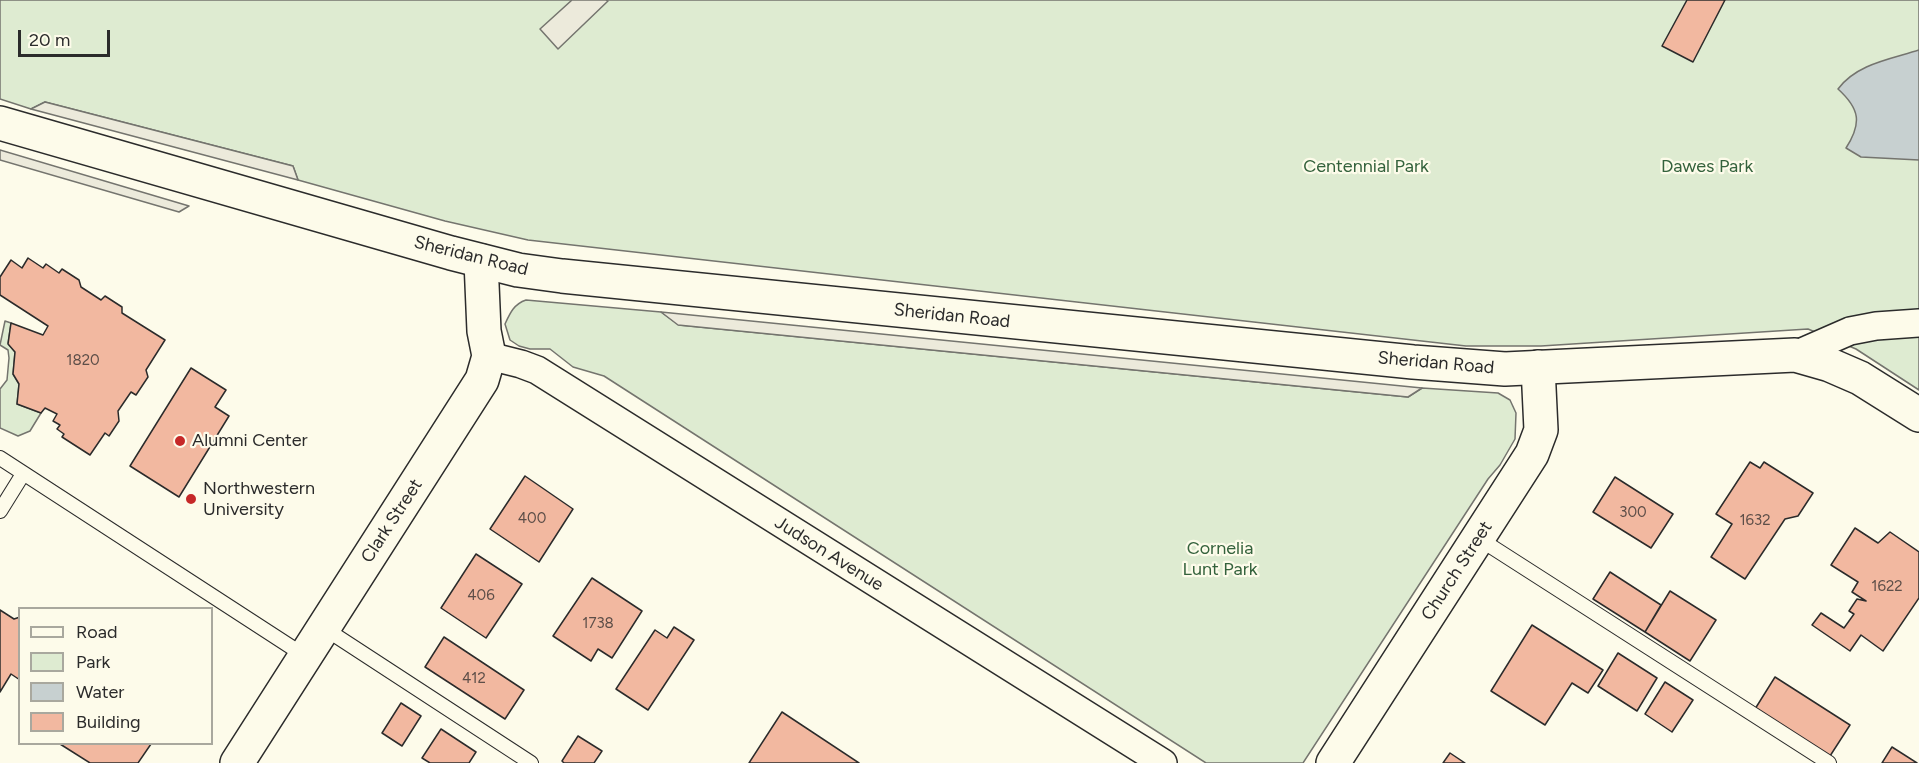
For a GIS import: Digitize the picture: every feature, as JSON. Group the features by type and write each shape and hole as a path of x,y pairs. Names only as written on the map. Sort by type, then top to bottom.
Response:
{"main road":[{"name":"Sheridan Road","path":"0,123 481,261 518,270 562,276 1366,358 1504,369 1795,355"},
{"name":"Clark Street","path":"237,763 482,380 489,356 484,331 481,261"},
{"path":"1795,355 1830,365 1860,378 1919,415"},
{"name":"Church Street","path":"1333,763 1532,454 1541,430 1538,367"}],"street":[{"name":"Sheridan Road","path":"1795,355 1850,331 1876,326 1919,323"},
{"name":"Judson Avenue","path":"489,356 537,370 1163,763"}],"lane":[{"path":"0,458 305,656"},
{"path":"0,511 23,474"},
{"path":"1478,538 1829,763"},
{"path":"324,628 531,763"}],"green space":[{"name":"Centennial Park","path":"0,0 1919,0 1919,390 1856,349 1808,329 1541,346 1466,346 528,240 445,221 298,180 293,166 45,102 31,109 0,99"},
{"name":"Cornelia Lunt Park","path":"526,300 661,312 679,325 1408,397 1422,388 1498,393 1510,400 1516,413 1515,439 1303,763 1206,763 604,376 573,367 550,349 530,349 510,340 505,324 515,306"},
{"path":"5,321 11,323 8,343 15,352 13,374 19,384 17,404 41,413 30,431 18,436 0,428 0,389 7,380 9,358 8,350 0,345"}],"shaded area":[{"path":"572,0 608,1 558,49 540,29"},
{"path":"45,102 293,166 298,180 31,109"},
{"path":"0,150 189,206 179,212 0,160"},
{"path":"661,312 1422,388 1408,397 678,325"}],"water":[{"path":"1919,50 1919,160 1861,157 1846,148 1855,131 1856,117 1851,103 1838,89 1864,68"}],"building":[{"path":"1687,0 1725,0 1693,62 1662,46"},
{"path":"28,258 43,268 46,264 59,273 62,269 79,280 81,287 101,300 105,296 122,307 122,313 165,340 146,370 148,377 136,395 131,392 118,411 119,421 109,436 105,433 90,455 62,437 64,434 57,429 60,425 53,421 57,414 45,408 41,413 17,404 19,384 13,374 15,352 8,344 11,323 43,335 48,326 0,295 0,277 11,260 22,268"},
{"name":"Alumni Center","path":"191,368 226,390 215,407 229,416 179,497 130,466"},
{"path":"1750,462 1760,468 1764,462 1813,493 1798,516 1785,519 1745,579 1711,557 1732,524 1716,514"},
{"path":"525,476 573,509 539,562 490,529"},
{"path":"1615,477 1673,514 1651,548 1593,512"},
{"path":"1855,528 1878,543 1890,532 1919,552 1919,598 1883,651 1861,635 1850,651 1812,625 1821,613 1844,628 1854,614 1849,611 1857,599 1866,601 1852,592 1858,582 1831,565"},
{"path":"476,554 522,584 486,638 441,608"},
{"path":"1610,572 1661,605 1645,632 1593,599"},
{"path":"592,578 642,611 612,658 598,649 591,661 553,636"},
{"path":"1670,591 1716,620 1690,661 1645,632"},
{"path":"0,610 14,619 18,618 18,679 11,674 0,692"},
{"path":"1532,625 1603,670 1588,693 1572,683 1545,725 1491,691"},
{"path":"674,627 694,640 648,710 616,689 655,630 667,638"},
{"path":"444,637 524,690 505,719 425,667"},
{"path":"1618,653 1657,678 1637,711 1598,686"},
{"path":"1775,677 1850,725 1830,756 1755,709"},
{"path":"1665,682 1693,700 1672,732 1645,714"},
{"path":"401,703 421,716 402,746 382,733"},
{"path":"782,712 859,763 749,763"},
{"path":"441,729 476,752 469,763 430,763 422,758"},
{"path":"578,736 602,751 594,763 564,763 562,761"},
{"path":"62,745 150,745 138,763 90,763"},
{"path":"1892,747 1917,763 1882,763"},
{"path":"1450,753 1465,763 1443,763"}],"place":[{"name":"Alumni Center","path":"180,441"},
{"name":"Northwestern University","path":"191,499"}],"park label":[{"name":"Dawes Park","path":"1707,167"}]}
